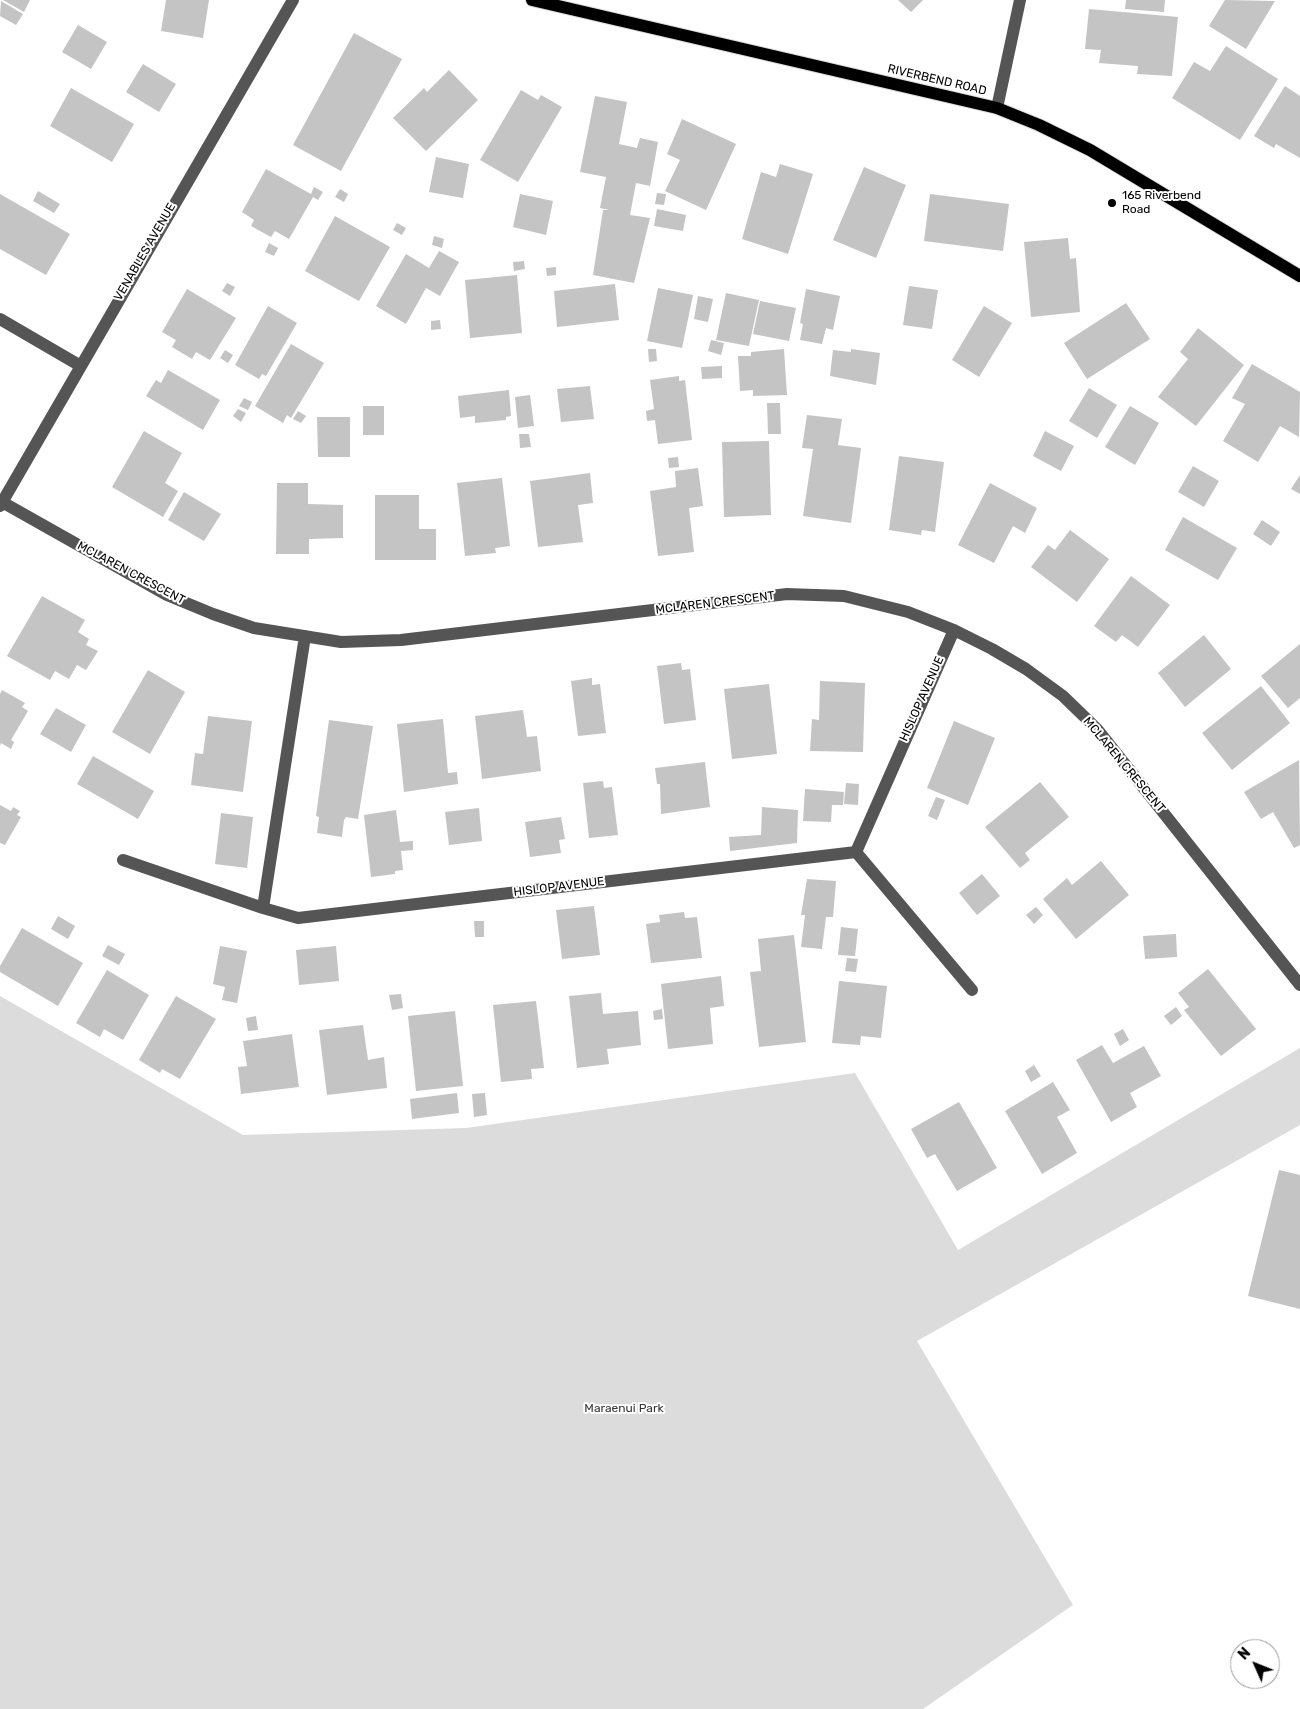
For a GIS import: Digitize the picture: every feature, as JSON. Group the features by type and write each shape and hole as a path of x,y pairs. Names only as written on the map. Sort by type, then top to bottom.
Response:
{"main road":[{"name":"RIVERBEND ROAD","path":"532,0 996,108 1039,125 1090,150 1300,276"}],"street":[{"name":"VENABLES AVENUE","path":"1,504 79,365 293,0"},
{"path":"996,108 1020,0"},
{"path":"0,319 79,365"},
{"name":"MCLAREN CRESCENT","path":"1,504 167,595 212,614 254,628 341,642 401,640 787,594 844,596 908,612 954,630 992,648 1026,669 1063,696 1097,728 1300,985"},
{"name":"HISLOP AVENUE","path":"122,860 298,918 856,852 954,630"},
{"path":"263,908 305,636"},
{"path":"856,852 972,990"}],"green space":[{"name":"Maraenui Park","path":"0,996 243,1135 466,1128 855,1073 958,1250 1300,1048 1300,1125 917,1341 1073,1605 923,1709 0,1709"}],"building":[{"path":"3,0 30,0 24,12"},
{"path":"166,0 209,0 203,38 161,31"},
{"path":"898,0 923,0 911,12"},
{"path":"1126,0 1165,0 1164,12 1125,9"},
{"path":"1225,0 1275,1 1246,49 1209,26"},
{"path":"1,1 23,14 16,25 0,16"},
{"path":"1089,9 1178,17 1172,76 1137,74 1138,66 1099,63 1101,50 1085,49"},
{"path":"78,25 107,42 91,69 62,52"},
{"path":"354,33 402,59 341,171 293,145"},
{"path":"1226,46 1278,79 1240,140 1172,98 1194,62 1210,71"},
{"path":"143,64 176,84 159,112 126,92"},
{"path":"449,70 478,100 426,151 393,118 424,88 427,92"},
{"path":"1285,86 1300,96 1300,158 1276,144 1274,148 1254,136"},
{"path":"71,88 134,124 112,162 50,126"},
{"path":"521,90 538,100 541,95 562,107 518,182 480,160"},
{"path":"595,96 627,102 619,144 637,148 640,138 658,142 650,186 636,183 630,215 650,218 634,283 593,275 603,210 609,210 600,208 606,177 580,172"},
{"path":"682,119 736,144 706,210 665,191 680,160 667,154"},
{"path":"436,157 469,164 463,198 429,192"},
{"path":"780,164 813,174 788,254 742,239 761,172 776,177"},
{"path":"864,167 906,185 876,258 833,240"},
{"path":"266,169 311,194 314,187 323,192 318,200 313,197 289,239 275,231 271,237 251,226 254,220 242,212"},
{"path":"340,189 348,194 344,202 335,197"},
{"path":"38,191 60,204 54,213 33,201"},
{"path":"657,193 666,194 664,205 655,204"},
{"path":"0,194 70,234 46,275 0,249"},
{"path":"520,194 553,201 546,235 513,227"},
{"path":"930,194 1009,204 1003,251 924,241"},
{"path":"657,209 686,215 683,231 654,226"},
{"path":"335,216 390,247 359,301 305,271"},
{"path":"397,223 406,228 402,235 393,230"},
{"path":"434,236 444,239 442,248 432,245"},
{"path":"1068,238 1070,259 1076,258 1080,312 1031,317 1024,242"},
{"path":"269,243 278,248 274,256 265,252"},
{"path":"439,251 459,262 440,296 426,288 406,324 376,306 406,254 429,268"},
{"path":"524,261 525,269 514,271 513,262"},
{"path":"556,267 556,275 547,276 546,268"},
{"path":"517,275 522,333 470,338 465,280"},
{"path":"227,283 235,287 230,296 222,291"},
{"path":"615,284 619,320 557,327 554,291"},
{"path":"909,286 938,290 932,329 903,325"},
{"path":"658,288 693,295 682,348 647,341"},
{"path":"187,289 236,318 210,360 196,352 192,359 172,347 176,340 162,332"},
{"path":"806,289 840,296 833,330 826,328 822,344 800,340 803,324 800,323"},
{"path":"726,293 759,300 749,346 716,340"},
{"path":"698,296 713,299 708,322 694,319"},
{"path":"760,301 796,308 789,341 753,334"},
{"path":"1126,303 1150,339 1087,379 1064,343"},
{"path":"268,306 297,323 266,376 262,374 259,379 235,365"},
{"path":"984,306 1012,323 979,377 952,360"},
{"path":"440,320 441,329 431,330 431,321"},
{"path":"1198,328 1244,365 1196,426 1158,397 1188,359 1180,352"},
{"path":"711,340 724,343 721,355 708,351"},
{"path":"291,344 324,363 291,418 287,415 283,423 255,406"},
{"path":"648,349 656,349 657,361 649,362"},
{"path":"784,349 787,395 753,396 753,390 740,391 738,356 751,356 751,352"},
{"path":"851,349 880,353 876,385 830,376 833,350 851,352"},
{"path":"225,350 233,355 228,363 220,358"},
{"path":"1252,364 1300,392 1299,437 1280,426 1258,462 1223,441 1245,404 1232,398"},
{"path":"722,366 722,378 702,379 701,367"},
{"path":"168,370 220,400 203,430 146,396 156,380 161,383"},
{"path":"679,376 679,381 685,380 692,440 658,444 655,420 647,421 646,411 654,409 650,380"},
{"path":"590,386 594,419 561,422 557,389"},
{"path":"1089,388 1117,405 1097,438 1069,421"},
{"path":"509,390 511,416 506,417 506,420 475,423 475,416 460,418 458,396"},
{"path":"530,395 534,426 518,428 515,397"},
{"path":"244,398 252,402 248,410 239,406"},
{"path":"767,403 780,403 781,434 768,434"},
{"path":"363,406 384,406 384,435 363,435"},
{"path":"1130,406 1159,423 1135,465 1105,447"},
{"path":"238,409 246,413 241,422 233,416"},
{"path":"298,411 306,416 301,423 293,419"},
{"path":"807,415 842,419 838,445 861,448 851,523 803,516 813,449 802,448"},
{"path":"317,417 350,417 350,457 318,457"},
{"path":"144,431 182,453 165,483 178,491 163,517 112,487"},
{"path":"1045,431 1074,446 1061,471 1033,456"},
{"path":"519,434 529,434 531,447 520,448"},
{"path":"769,441 771,515 724,517 722,442"},
{"path":"899,456 944,462 935,532 922,530 921,535 889,530"},
{"path":"678,457 679,467 669,468 668,458"},
{"path":"1193,466 1219,481 1204,507 1178,492"},
{"path":"698,468 703,506 689,508 694,552 658,556 650,491 676,487 675,471"},
{"path":"590,473 593,503 578,505 583,542 538,547 530,481"},
{"path":"1300,475 1300,494 1291,489"},
{"path":"502,478 510,546 495,548 496,553 465,556 457,483"},
{"path":"277,483 308,483 308,504 343,505 343,538 309,539 309,554 276,554"},
{"path":"990,483 1037,508 1025,533 1013,526 994,563 958,545"},
{"path":"184,492 221,514 204,541 168,520"},
{"path":"375,495 419,495 419,529 436,529 436,560 375,560"},
{"path":"1183,517 1237,548 1218,580 1165,550"},
{"path":"1262,520 1280,532 1271,546 1253,534"},
{"path":"1070,530 1109,559 1077,602 1031,567 1048,545 1055,550"},
{"path":"1131,576 1170,605 1138,647 1122,635 1116,642 1094,626"},
{"path":"42,596 85,620 78,632 89,639 86,645 98,651 86,670 77,665 69,679 55,671 50,680 7,656"},
{"path":"1204,635 1231,669 1185,707 1158,673"},
{"path":"1300,644 1300,698 1288,708 1261,676"},
{"path":"681,663 682,670 690,669 696,720 664,724 657,666"},
{"path":"148,670 185,692 150,754 112,732"},
{"path":"592,678 592,685 600,684 606,733 578,736 571,681"},
{"path":"820,681 865,683 863,752 810,751 812,719 819,720"},
{"path":"769,684 777,754 732,759 724,689"},
{"path":"1261,686 1290,723 1232,770 1202,733"},
{"path":"2,690 25,703 22,707 28,711 11,740 14,742 11,749 1,743 0,746 0,694"},
{"path":"56,708 86,725 71,752 40,734"},
{"path":"523,710 527,737 537,736 541,771 482,779 475,716"},
{"path":"208,716 252,721 243,792 191,785 195,753 203,754"},
{"path":"443,719 448,773 457,772 458,784 404,792 397,724"},
{"path":"329,720 373,726 358,819 346,817 342,837 317,833 319,817 316,816"},
{"path":"954,721 995,738 968,805 927,788"},
{"path":"93,756 154,791 138,819 77,784"},
{"path":"1299,760 1300,845 1294,848 1273,812 1261,819 1244,792"},
{"path":"705,762 710,807 661,814 660,784 657,784 655,768"},
{"path":"603,781 604,788 612,787 618,835 589,838 583,783"},
{"path":"1040,782 1069,817 1025,853 1030,860 1020,868 985,827"},
{"path":"846,783 859,784 858,805 844,804"},
{"path":"805,789 844,792 843,805 832,805 831,822 803,821"},
{"path":"936,797 945,800 937,820 928,816"},
{"path":"0,805 11,811 13,807 20,811 17,815 21,817 5,845 0,843"},
{"path":"762,807 798,810 797,843 730,851 729,837 761,835"},
{"path":"479,808 482,841 449,845 445,812"},
{"path":"396,810 400,842 413,841 413,850 401,851 403,870 395,871 395,874 371,877 364,815"},
{"path":"221,813 253,817 247,868 215,864"},
{"path":"561,817 565,839 559,840 561,853 530,857 525,822"},
{"path":"1101,861 1129,895 1076,939 1043,899 1067,878 1072,885"},
{"path":"982,874 1000,896 977,915 959,893"},
{"path":"807,879 836,881 833,917 826,917 822,949 801,947 805,915 801,915"},
{"path":"594,906 600,955 562,959 556,910"},
{"path":"1036,907 1043,915 1034,924 1026,915"},
{"path":"684,912 685,918 697,917 702,958 651,963 646,924 660,922 659,915"},
{"path":"58,916 75,926 68,939 51,929"},
{"path":"474,921 484,921 484,937 475,937"},
{"path":"841,927 858,929 855,956 838,955"},
{"path":"22,928 83,963 58,1006 0,972 0,966"},
{"path":"1176,934 1177,957 1145,959 1143,936"},
{"path":"794,935 806,1042 759,1047 750,972 761,971 758,939"},
{"path":"108,945 125,954 119,965 102,956"},
{"path":"220,946 247,951 237,1003 222,1000 225,987 213,984"},
{"path":"336,946 339,981 299,985 296,950"},
{"path":"847,958 858,959 856,972 845,971"},
{"path":"1208,969 1256,1029 1221,1056 1184,1010 1189,1007 1178,993"},
{"path":"107,970 149,995 123,1040 104,1029 100,1037 76,1023"},
{"path":"721,976 724,1006 710,1008 713,1044 668,1049 661,984"},
{"path":"839,981 887,986 881,1038 861,1036 860,1045 832,1043"},
{"path":"601,993 603,1014 638,1011 641,1045 607,1049 609,1064 577,1068 569,996"},
{"path":"401,994 403,1008 392,1010 389,995"},
{"path":"176,996 216,1019 180,1079 162,1069 160,1073 139,1060"},
{"path":"536,1001 544,1068 531,1069 532,1079 501,1082 493,1005"},
{"path":"1176,1007 1182,1016 1171,1025 1164,1016"},
{"path":"662,1009 663,1019 654,1020 653,1011"},
{"path":"455,1011 463,1086 416,1091 408,1016"},
{"path":"256,1016 258,1030 248,1031 246,1018"},
{"path":"363,1025 368,1060 384,1057 387,1088 327,1095 319,1030"},
{"path":"1123,1029 1129,1040 1120,1046 1114,1034"},
{"path":"292,1034 299,1087 241,1094 238,1067 247,1066 243,1041"},
{"path":"1102,1045 1113,1063 1144,1046 1161,1076 1130,1093 1137,1107 1111,1122 1076,1060"},
{"path":"1034,1065 1041,1076 1031,1082 1025,1071"},
{"path":"1053,1082 1070,1110 1057,1117 1077,1153 1042,1174 1005,1111"},
{"path":"457,1093 459,1113 412,1119 410,1099"},
{"path":"485,1093 487,1115 474,1117 472,1094"},
{"path":"959,1102 997,1168 957,1191 935,1154 927,1158 911,1129"},
{"path":"1279,1170 1300,1175 1300,1309 1248,1296"}],"place":[{"name":"165 Riverbend Road","path":"1112,203"}]}
